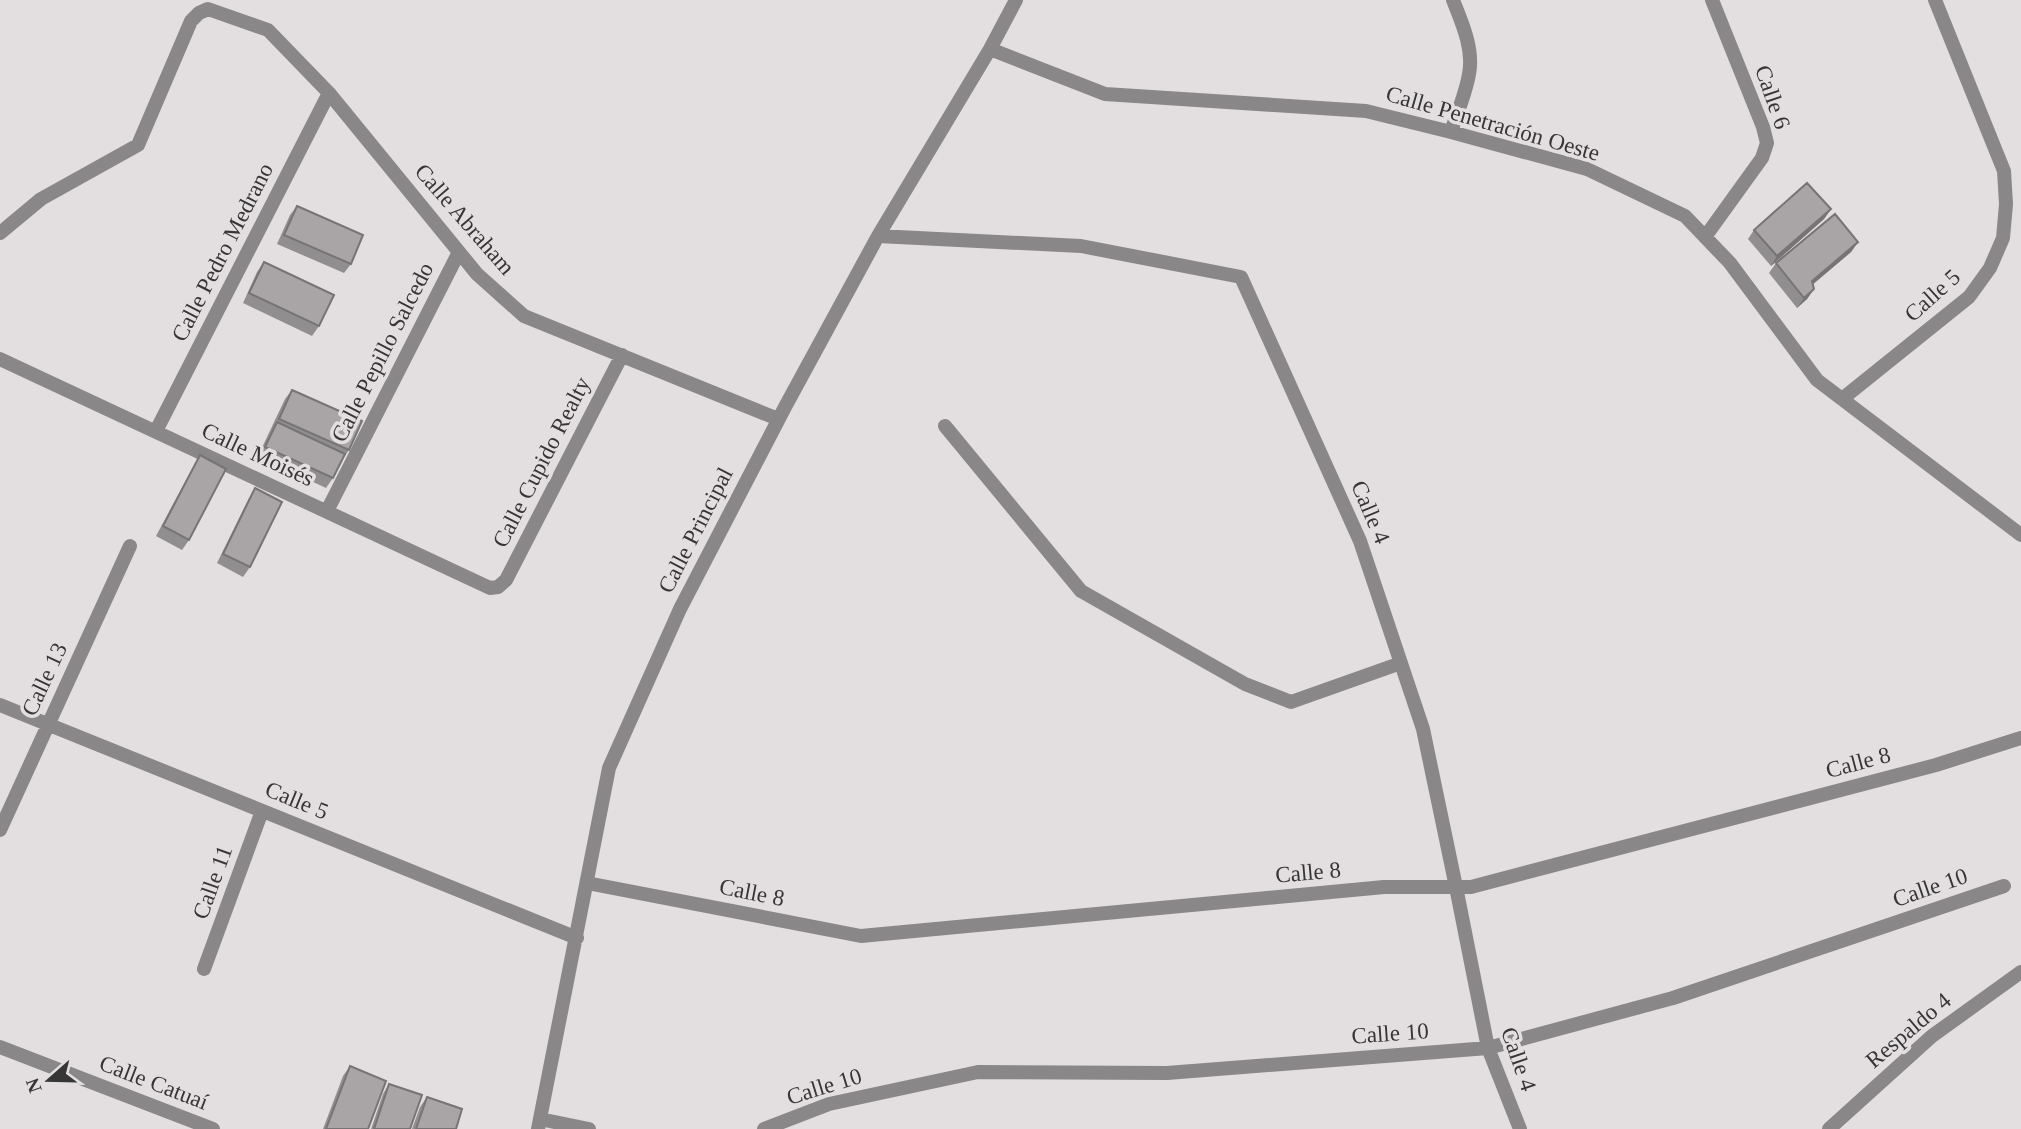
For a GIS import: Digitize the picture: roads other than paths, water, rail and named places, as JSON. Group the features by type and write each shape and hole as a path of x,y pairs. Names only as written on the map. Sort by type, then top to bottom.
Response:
{"street":[{"name":"Calle Principal","path":"539,1124 609,768 680,609 778,419 878,236 990,49 1016,0"},
{"path":"1451,132 1470,64 1466,34 1453,0"},
{"name":"Calle 6","path":"1705,237 1762,158 1767,143 1712,0"},
{"name":"Calle 5","path":"1842,399 1969,297 1990,268 2003,238 2006,204 2004,171 1935,0"},
{"name":"Calle Abraham","path":"0,233 41,200 138,145 191,21 208,9 268,30 329,93 477,274 524,316 778,419"},
{"name":"Calle Penetración Oeste","path":"990,49 1105,93 1366,111 1587,169 1685,216 1730,264 1817,380 2021,535"},
{"name":"Calle Pedro Medrano","path":"156,431 329,93"},
{"name":"Calle 4","path":"878,236 1082,246 1241,277 1360,541 1423,729 1488,1048 1520,1129"},
{"name":"Calle Pepillo Salcedo","path":"327,510 459,252"},
{"name":"Calle Cupido Realty","path":"498,587 506,580 622,355"},
{"name":"Calle Moisés","path":"0,359 490,588 498,587"},
{"path":"944,426 1081,590 1245,684 1291,702 1401,663"},
{"name":"Calle 13","path":"0,830 130,546"},
{"name":"Calle 5","path":"0,705 576,938"},
{"name":"Calle 8","path":"587,883 861,936 1384,887 1471,887 1936,765 2021,738"},
{"name":"Calle 11","path":"204,969 262,811"},
{"name":"Calle 10","path":"764,1129 828,1104 978,1072 1167,1073 1488,1048 1673,998 2004,886"},
{"name":"Respaldo 4","path":"1829,1129 1932,1036 2021,972"},
{"name":"Calle Catuaí","path":"0,1047 213,1129"},
{"path":"539,1124 589,1129"}]}
